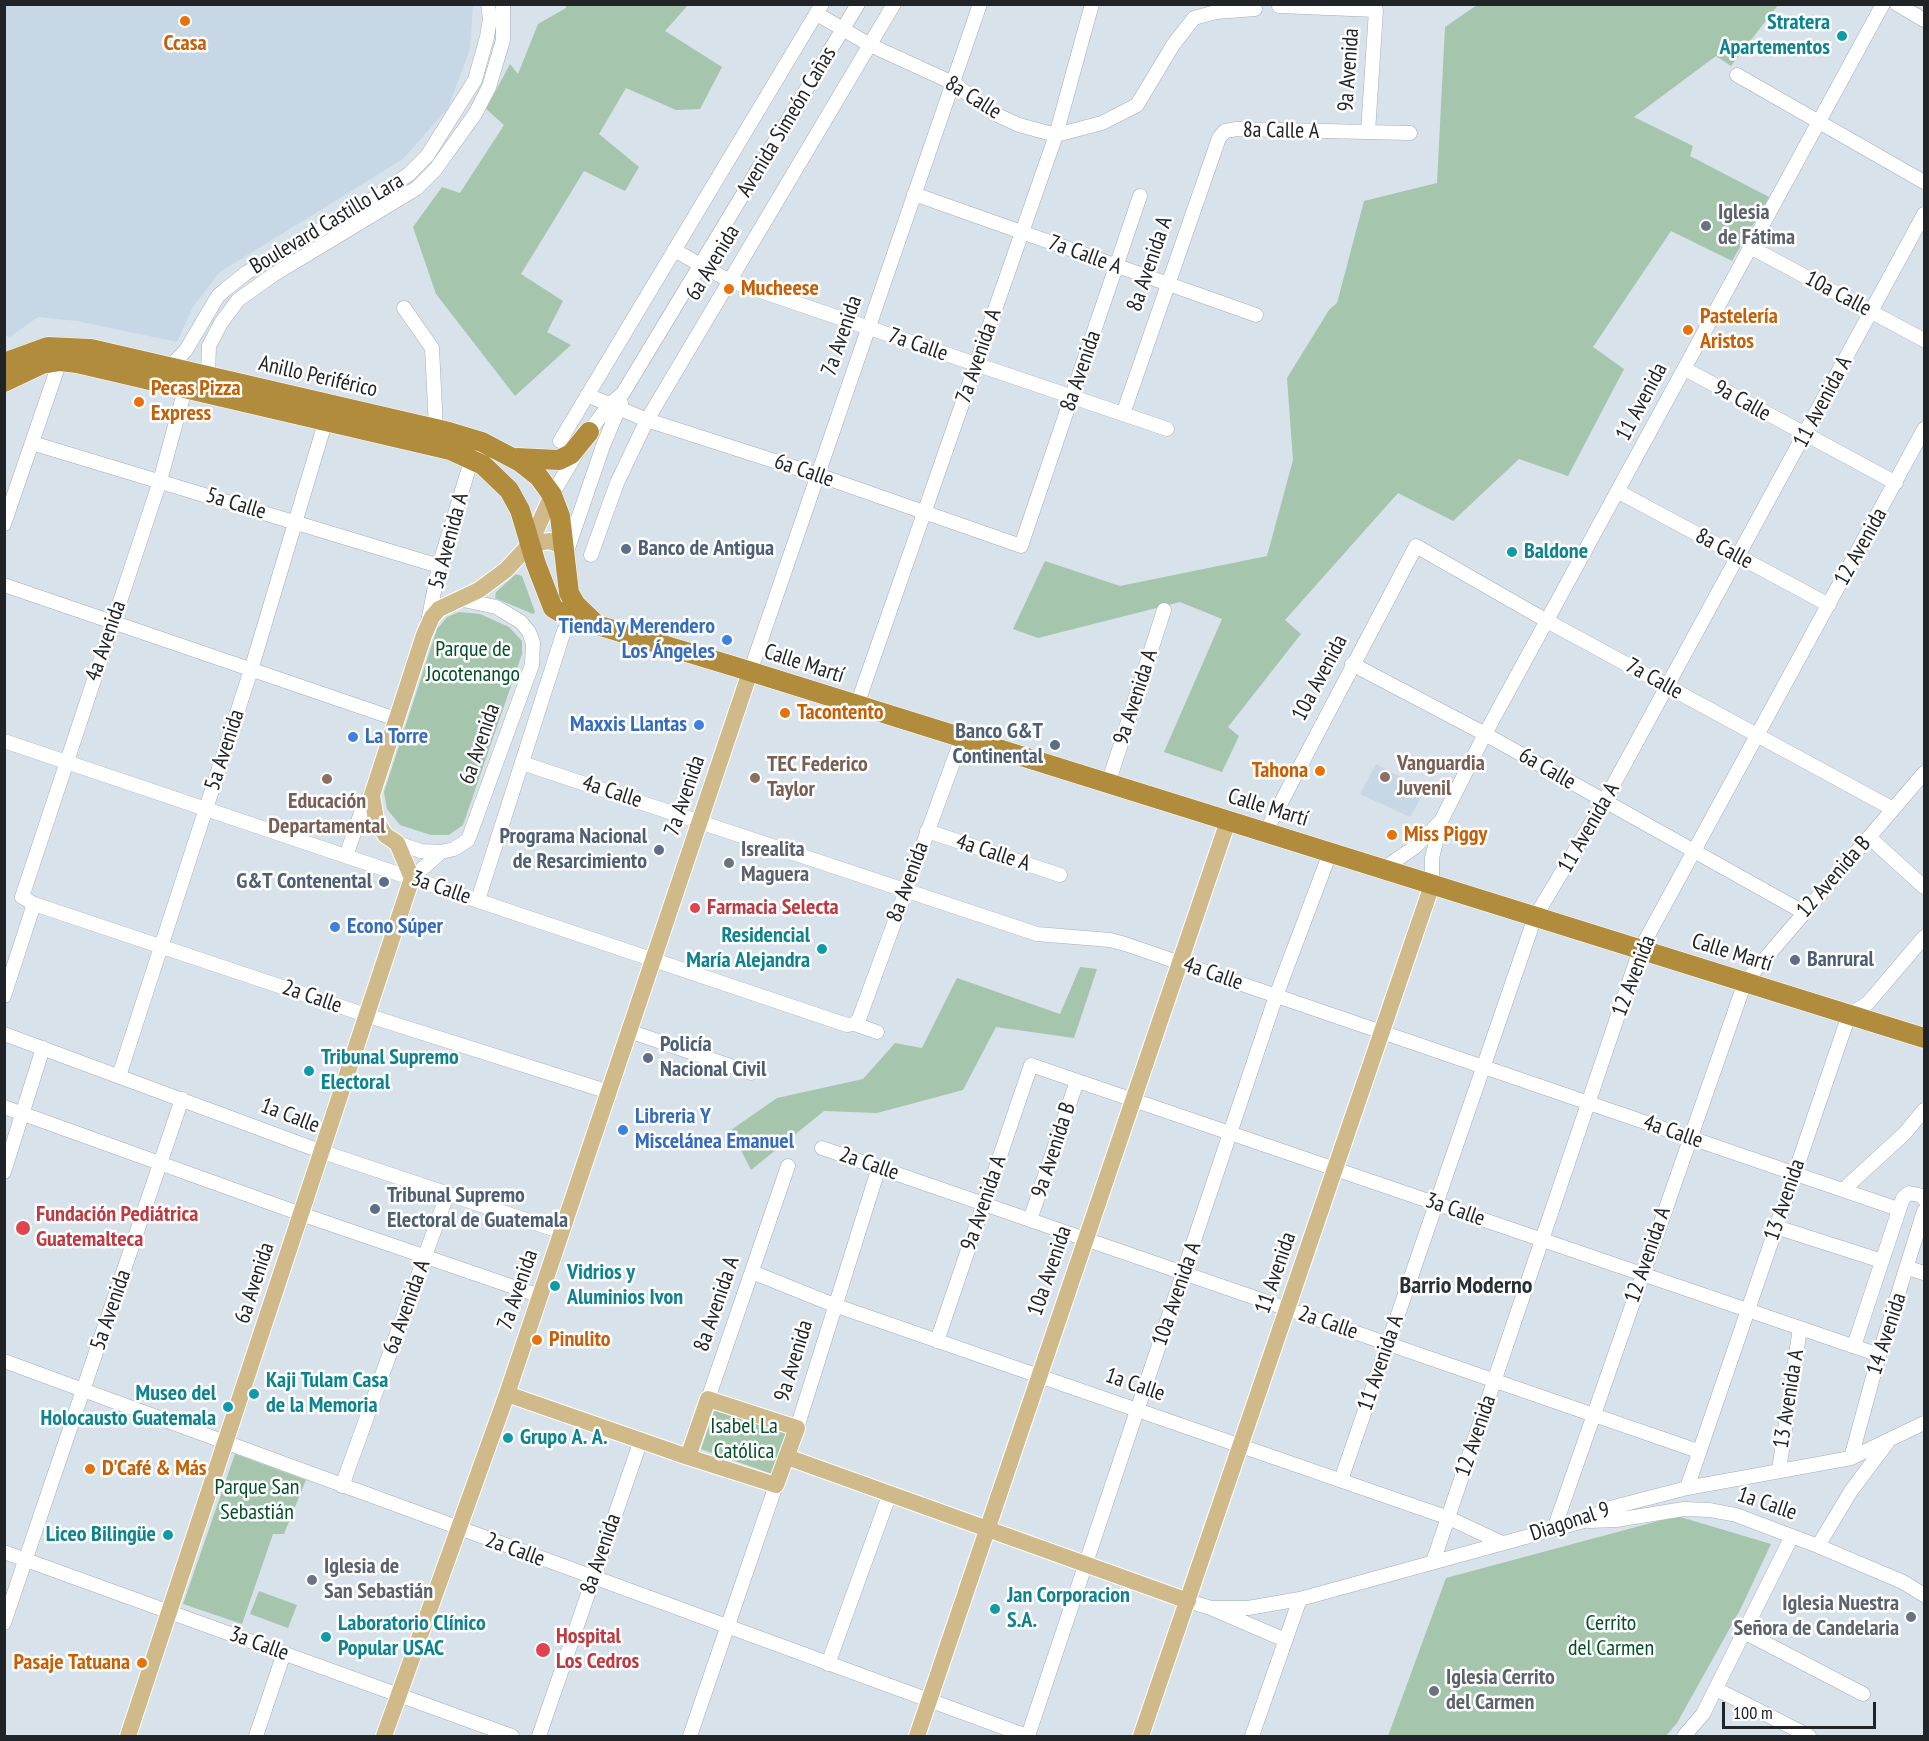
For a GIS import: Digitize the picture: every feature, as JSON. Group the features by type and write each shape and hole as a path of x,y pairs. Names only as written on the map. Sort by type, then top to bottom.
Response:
{"highway":[{"name":"Anillo Periférico","path":"5,361 48,347 67,346 91,349 471,438 513,458 533,472 552,495 560,516 563,554"},
{"name":"Anillo Periférico","path":"4,382 27,370 60,361 88,364 325,423 442,448 472,458 493,472 509,490 520,510 532,552"},
{"path":"513,458 555,461 568,456 573,439"},
{"path":"532,552 543,571 552,571 563,554"},
{"name":"Calle Martí","path":"532,552 553,608 580,624 597,625 750,672 1924,1038"},
{"name":"Calle Martí","path":"563,554 569,593 576,605 597,625"}],"main road":[{"path":"532,552 552,495"},
{"path":"412,878 397,843 385,834 376,820 372,805 373,790 428,624 439,609 498,578 550,541 563,554"},
{"name":"7a Avenida","path":"384,1737 507,1394 750,672"},
{"name":"10a Avenida","path":"917,1737 1178,962 1228,821"},
{"name":"6a Avenida","path":"128,1737 412,878"},
{"name":"11 Avenida","path":"1142,1737 1432,885"},
{"path":"507,1394 776,1485"},
{"path":"708,1399 797,1428"},
{"name":"8a Avenida A","path":"688,1456 708,1399"},
{"name":"9a Avenida","path":"776,1485 797,1428"},
{"path":"787,1457 1188,1601"}],"street":[{"name":"Boulevard Castillo Lara","path":"171,367 186,350 218,296 232,283 409,174 427,156 475,80 487,37 490,19 488,4"},
{"name":"Boulevard Castillo Lara","path":"208,375 209,346 221,323 238,300 273,275 417,188 451,150 475,114 489,87 503,39 503,4"},
{"name":"Avenida Simeón Cañas","path":"563,554 603,446 614,407 858,4"},
{"name":"6a Avenida","path":"591,555 617,483 647,420 728,280 894,4"},
{"name":"7a Avenida","path":"750,672 980,4"},
{"name":"7a Avenida A","path":"857,705 1056,135 1092,4"},
{"name":"11 Avenida","path":"1432,885 1432,858 1441,820 1485,734 1619,492 1883,4"},
{"path":"1897,4 1924,20"},
{"name":"9a Avenida","path":"1279,6 1376,10 1368,132"},
{"name":"8a Calle","path":"820,9 843,29 870,45 952,83 995,114 1019,125 1056,135 1102,123 1137,105 1173,45 1194,18 1216,12 1255,9"},
{"name":"6a Avenida","path":"573,439 587,395 820,9"},
{"path":"487,37 503,39"},
{"path":"1737,75 1819,124 1924,182"},
{"name":"8a Calle A","path":"1225,131 1410,133"},
{"name":"8a Avenida A","path":"1123,414 1204,174 1219,138 1225,131"},
{"path":"409,174 417,188"},
{"name":"7a Calle A","path":"914,194 1256,315"},
{"name":"8a Avenida","path":"1021,546 1140,196"},
{"name":"11 Avenida A","path":"1341,1480 1535,917 1604,802 1924,214"},
{"name":"10a Calle","path":"1752,248 1924,340"},
{"name":"7a Calle","path":"674,250 728,280 1167,429"},
{"path":"404,308 432,348 436,429"},
{"path":"4,524 60,361"},
{"name":"9a Calle","path":"1684,369 1804,436 1896,483"},
{"name":"4a Avenida","path":"22,893 160,481 185,389"},
{"name":"6a Calle","path":"587,395 647,420 818,475 1021,546"},
{"name":"Avenida Simeón Cañas","path":"552,495 573,439 614,407"},
{"name":"5a Avenida","path":"119,1076 251,670 325,423"},
{"name":"12 Avenida","path":"1433,1562 1640,950 1924,429"},
{"name":"5a Calle","path":"32,442 439,566"},
{"name":"5a Avenida A","path":"428,624 439,566 472,458"},
{"name":"8a Calle","path":"1619,492 1829,605"},
{"name":"7a Calle","path":"1416,546 1547,621 1893,809"},
{"name":"10a Avenida","path":"1265,833 1416,546"},
{"path":"4,585 396,719"},
{"name":"6a Avenida","path":"412,878 441,852 465,843 474,831 532,665 533,643 529,632 521,622 496,607 459,599"},
{"name":"9a Avenida A","path":"1108,784 1164,610"},
{"path":"478,900 564,631"},
{"name":"6a Calle","path":"1352,664 1485,734 1803,912"},
{"path":"532,665 544,693"},
{"name":"8a Avenida","path":"854,1024 859,1019 904,890 962,738"},
{"name":"3a Calle","path":"4,741 847,1024 854,1024 877,1032"},
{"name":"4a Calle","path":"522,763 1037,934 1110,940 1178,962 1898,1209"},
{"name":"12 Avenida B","path":"1744,982 1924,773"},
{"path":"346,856 364,804 373,790"},
{"name":"11 Avenida","path":"1383,869 1415,847 1441,820"},
{"name":"4a Calle A","path":"927,831 1060,875"},
{"path":"1869,837 1924,887"},
{"path":"397,843 421,850 441,852"},
{"name":"10a Avenida A","path":"1028,1737 1276,996 1330,853"},
{"name":"2a Calle","path":"22,893 22,897 34,904 366,1015 609,1092"},
{"path":"4,996 34,904"},
{"path":"1849,1015 1868,1003 1924,937"},
{"name":"12 Avenida A","path":"1554,1529 1641,1273 1744,982"},
{"name":"13 Avenida","path":"1687,1488 1849,1015"},
{"path":"629,1032 751,1073"},
{"name":"1a Calle","path":"4,1034 320,1151 562,1232"},
{"path":"4,1172 44,1048"},
{"name":"9a Avenida A","path":"937,1341 1032,1065"},
{"name":"3a Calle","path":"1032,1065 1879,1354"},
{"name":"9a Avenida B","path":"1030,1220 1077,1081"},
{"name":"5a Avenida","path":"4,1623 182,1099"},
{"path":"4,1107 301,1214 540,1296"},
{"path":"1843,1190 1905,1133 1924,1111"},
{"name":"2a Calle","path":"822,1148 1698,1451"},
{"name":"8a Avenida A","path":"708,1399 788,1166"},
{"name":"9a Avenida","path":"797,1428 879,1167"},
{"path":"1898,1209 1906,1194 1917,1194 1924,1199"},
{"name":"6a Avenida A","path":"342,1486 447,1195"},
{"name":"14 Avenida","path":"1854,1346 1898,1209"},
{"name":"14 Avenida","path":"1851,1458 1879,1354 1908,1268 1924,1211"},
{"path":"1776,1227 1882,1261"},
{"path":"1908,1268 1924,1273"},
{"name":"1a Calle","path":"752,1272 834,1305 1449,1518 1502,1543"},
{"name":"13 Avenida A","path":"1779,1470 1800,1328"},
{"name":"2a Calle","path":"4,1361 1028,1737"},
{"name":"Diagonal 9","path":"1211,1608 1248,1608 1300,1599 1584,1521 1610,1508 1687,1488 1851,1458 1887,1443 1924,1423"},
{"name":"8a Avenida","path":"539,1737 641,1440"},
{"path":"1818,1546 1851,1491 1887,1443"},
{"name":"9a Avenida","path":"690,1737 776,1485"},
{"path":"828,1664 890,1493"},
{"name":"1a Calle","path":"1584,1521 1616,1520 1684,1509 1710,1510 1736,1515 1904,1582 1924,1595"},
{"path":"1684,1737 1703,1714 1792,1536"},
{"name":"3a Calle","path":"4,1552 513,1737"},
{"path":"1252,1737 1300,1599"},
{"path":"1188,1601 1211,1608 1285,1640"},
{"path":"1744,1632 1863,1694"},
{"path":"256,1737 284,1653"},
{"path":"1716,1689 1809,1737"}],"shaded area":[{"path":"5,4 473,5 470,49 448,108 403,159 220,272 193,307 177,342 77,321 38,317 10,337 5,335"},
{"name":"Vanguardia Juvenil","path":"1376,764 1425,790 1410,817 1360,794"}],"green space":[{"path":"566,5 688,5 665,31 722,67 700,109 676,110 626,88 599,134 639,167 625,191 584,171 521,274 563,301 547,332 571,345 515,396 436,294 413,227 442,187 460,193 504,125 486,109 510,64 518,74 538,24 566,8"},
{"path":"1477,5 1778,5 1731,66 1716,56 1634,117 1693,146 1690,156 1769,197 1732,261 1671,231 1593,347 1624,369 1568,476 1519,459 1453,521 1398,493 1285,620 1301,634 1228,727 1239,736 1222,772 1164,752 1222,619 1180,602 1038,638 1013,629 1045,561 1120,586 1267,556 1293,460 1287,378 1329,310 1337,303 1364,201 1437,183 1445,27"},
{"path":"516,574 522,576 535,612 533,614 495,598 496,592"},
{"name":"Parque de Jocotenango","path":"459,612 480,614 509,627 522,641 522,654 463,825 449,835 431,835 400,825 387,809 384,792 437,629 447,617"},
{"path":"1080,967 1097,969 1074,1038 996,1027 963,1090 877,1113 824,1111 751,1170 731,1130 777,1098 863,1079 895,1043 922,1048 957,978 1060,1014"},
{"name":"Isabel La Católica","path":"716,1406 787,1431 772,1474 701,1449"},
{"name":"Parque San Sebastián","path":"235,1454 306,1480 284,1534 273,1534 242,1624 183,1604"},
{"name":"Cerrito del Carmen","path":"1677,1516 1771,1544 1740,1610 1677,1723 1666,1736 1388,1736 1446,1578"},
{"path":"259,1591 297,1605 288,1628 250,1614"}],"place":[{"name":"Ccasa","path":"185,21"},
{"name":"Stratera Apartementos","path":"1842,36"},
{"name":"Iglesia de Fátima","path":"1706,226"},
{"name":"Mucheese","path":"729,289"},
{"name":"Pastelería Aristos","path":"1688,330"},
{"name":"Pecas Pizza Express","path":"139,402"},
{"name":"Banco de Antigua","path":"626,549"},
{"name":"Baldone","path":"1512,552"},
{"name":"Tienda y Merendero Los Ángeles","path":"727,640"},
{"name":"Tacontento","path":"785,713"},
{"name":"Maxxis Llantas","path":"699,725"},
{"name":"La Torre","path":"353,737"},
{"name":"Banco G&T Continental","path":"1055,745"},
{"name":"Tahona","path":"1320,771"},
{"name":"Vanguardia Juvenil","path":"1385,777"},
{"name":"TEC Federico Taylor","path":"755,778"},
{"name":"Educación Departamental","path":"327,779"},
{"name":"Miss Piggy","path":"1392,835"},
{"name":"Programa Nacional de Resarcimiento","path":"659,850"},
{"name":"Isrealita Maguera","path":"729,863"},
{"name":"G&T Contenental","path":"384,882"},
{"name":"Farmacia Selecta","path":"695,908"},
{"name":"Econo Súper","path":"335,927"},
{"name":"Residencial María Alejandra","path":"822,949"},
{"name":"Banrural","path":"1795,960"},
{"name":"Policía Nacional Civil","path":"648,1058"},
{"name":"Tribunal Supremo Electoral","path":"309,1071"},
{"name":"Libreria Y Miscelánea Emanuel","path":"623,1130"},
{"name":"Tribunal Supremo Electoral de Guatemala","path":"375,1209"},
{"name":"Fundación Pediátrica Guatemalteca","path":"23,1228"},
{"name":"Vidrios y Aluminios Ivon","path":"555,1286"},
{"name":"Pinulito","path":"537,1340"},
{"name":"Kaji Tulam Casa de la Memoria","path":"254,1394"},
{"name":"Museo del Holocausto Guatemala","path":"228,1407"},
{"name":"Grupo A. A.","path":"508,1438"},
{"name":"D'Café & Más","path":"90,1469"},
{"name":"Liceo Bilingüe","path":"168,1535"},
{"name":"Iglesia de San Sebastián","path":"312,1580"},
{"name":"Jan Corporacion S.A.","path":"995,1609"},
{"name":"Iglesia Nuestra Señora de Candelaria","path":"1911,1617"},
{"name":"Laboratorio Clínico Popular USAC","path":"326,1637"},
{"name":"Hospital Los Cedros","path":"543,1650"},
{"name":"Pasaje Tatuana","path":"142,1663"},
{"name":"Iglesia Cerrito del Carmen","path":"1434,1691"}],"district":[{"name":"Barrio Moderno","path":"1466,1286"}]}
